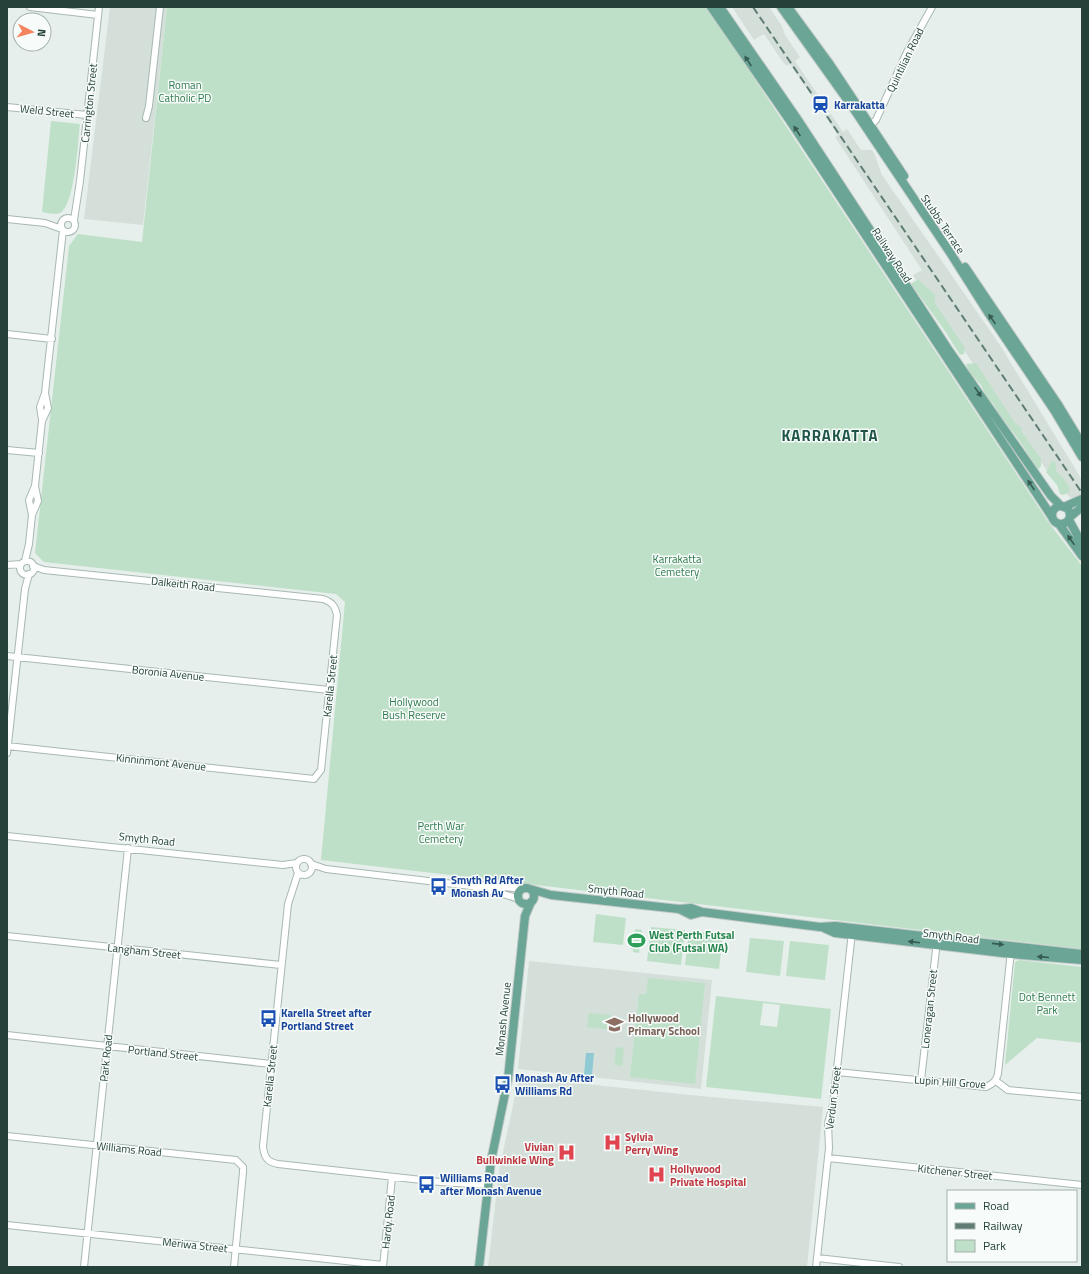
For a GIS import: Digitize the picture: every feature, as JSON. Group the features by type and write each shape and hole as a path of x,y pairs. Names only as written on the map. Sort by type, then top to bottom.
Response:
{"main road":[{"name":"Railway Road","path":"711,7 770,94 784,111 1052,517"},
{"name":"Railway Road","path":"720,7 796,117 948,349 1051,496 1062,507"},
{"name":"Stubbs Terrace","path":"781,7 867,125 931,217 1059,406 1082,444"},
{"name":"Stubbs Terrace","path":"788,7 867,125 989,314 1054,410 1082,457"},
{"path":"1082,499 1054,510 1052,517 1055,522 1059,524 1082,556"},
{"path":"1062,507 1070,512 1070,518 1082,544"},
{"path":"1059,524 1065,524 1082,507"},
{"path":"526,889 534,894 532,901 527,904 520,900 519,894 526,889"},
{"name":"Smyth Road","path":"526,889 551,895 679,909 691,908 702,912 820,927 835,926 852,932 937,941 1012,945 1082,954"},
{"name":"Smyth Road","path":"532,901 551,895"},
{"name":"Monash Avenue","path":"520,900 525,916"},
{"name":"Monash Avenue","path":"479,1267 493,1150 508,1079 525,916 532,901"},
{"name":"Smyth Road","path":"937,941 1011,954 1082,960"}],"street":[{"path":"30,7 98,15"},
{"name":"Carrington Street","path":"74,220 80,181 99,7"},
{"path":"146,118 150,106 160,7"},
{"name":"Quintilian Road","path":"867,125 873,114 878,113 892,87 906,52 932,7"},
{"name":"Weld Street","path":"7,107 87,115"},
{"name":"Carrington Street","path":"64,219 76,200"},
{"path":"7,219 45,223 64,230 74,229 75,225 74,220 71,218 45,223"},
{"path":"26,573 20,568 27,563 32,515 38,501 35,486 42,421 48,408 45,393 64,230 60,224 64,219"},
{"path":"7,334 52,339"},
{"path":"7,450 39,453"},
{"path":"26,573 34,570 27,563"},
{"name":"Dalkeith Road","path":"8,566 27,563 44,570"},
{"name":"Dalkeith Road","path":"8,566 26,573 44,570 323,599"},
{"path":"7,753 26,573"},
{"name":"Karella Street","path":"314,779 321,770 337,615 335,606 330,601 323,599"},
{"name":"Boronia Avenue","path":"7,656 329,690"},
{"name":"Kinninmont Avenue","path":"7,746 314,779"},
{"name":"Smyth Road","path":"7,836 283,865 296,863"},
{"name":"Park Road","path":"84,1267 128,848"},
{"path":"305,859 309,861 311,868 300,873 295,867 296,863 305,859"},
{"name":"Smyth Road","path":"283,865 300,873"},
{"name":"Smyth Road","path":"311,868 471,886 483,885 526,889"},
{"name":"Karella Street","path":"300,873 288,904 262,1146 264,1155 270,1162 392,1177"},
{"name":"Smyth Road","path":"471,886 483,890 506,894 520,900"},
{"name":"Verdun Street","path":"816,1267 828,1158 828,1123 833,1105 852,932"},
{"name":"Langham Street","path":"7,936 281,965"},
{"name":"Loneragan Street","path":"921,1080 937,941"},
{"name":"Lupin Hill Grove","path":"837,1072 986,1087 992,1085 996,1081 998,1074 1012,945"},
{"name":"Portland Street","path":"7,1036 271,1064"},
{"path":"996,1081 1008,1090 1082,1097"},
{"name":"Williams Road","path":"7,1136 236,1160 241,1164 243,1172 236,1250"},
{"name":"Kitchener Street","path":"828,1158 1082,1185"},
{"path":"392,1177 488,1185"},
{"name":"Hardy Road","path":"383,1266 392,1177"},
{"name":"Meriwa Street","path":"7,1225 383,1266"},
{"path":"234,1267 236,1250"},
{"path":"817,1258 899,1267"}],"shaded area":[{"path":"110,7 167,7 143,225 84,219"},
{"path":"732,7 769,7 800,57 795,61 843,132 847,129 861,150 872,150 882,175 1000,345 1082,480 1082,495 1078,499 1072,499 1059,487 1025,440 913,275 922,270 835,137 838,135 790,64 787,66 782,61 764,34 754,40"},
{"name":"Hollywood Primary School","path":"529,961 712,980 701,1089 518,1069"},
{"name":"Hollywood Private Hospital","path":"519,1077 823,1107 807,1267 488,1267 499,1171"}],"green space":[{"name":"Karrakatta Cemetery","path":"167,7 707,7 1049,523 1082,566 1082,949 321,860 345,602 336,594 44,562 35,553 69,246 78,234 142,242"},
{"path":"51,121 80,124 75,172 69,198 65,208 60,213 56,214 42,212"},
{"path":"918,279 935,295 935,303 965,348 964,354 960,355 945,331 911,284"},
{"path":"976,363 1015,423 1021,427 1022,432 1041,459 1041,466 1038,470 1021,443 987,397 981,385 969,372 966,364"},
{"path":"1052,461 1056,463 1056,471 1066,482 1069,488 1070,491 1064,495 1060,494 1057,485 1046,472"},
{"path":"596,914 626,918 623,945 593,942"},
{"path":"651,927 685,930 681,965 647,961"},
{"name":"West Perth Futsal Club (Futsal WA)","path":"635,929 642,930 639,953 633,952 633,949 631,949 633,932 635,932"},
{"path":"689,931 723,934 719,969 685,965"},
{"path":"750,938 784,941 780,976 746,972"},
{"path":"790,941 829,945 825,980 786,976"},
{"name":"Dot Bennett Park","path":"1019,960 1082,967 1082,1043 1037,1038 1005,1065 1015,962"},
{"path":"648,978 705,983 695,1084 630,1077 639,994 646,994"},
{"path":"716,996 831,1009 821,1099 706,1087","holes":["763,1003 780,1005 777,1027 760,1025"]},
{"path":"589,1013 611,1015 610,1030 587,1027"},
{"path":"616,1047 624,1048 622,1066 614,1065"}],"water":[{"path":"586,1053 594,1053 592,1075 584,1075"}],"railway":[{"path":"753,7 1082,493"}],"place":[{"name":"Karrakatta","path":"821,105"},
{"name":"Smyth Rd After Monash Av","path":"438,886"},
{"name":"West Perth Futsal Club (Futsal WA)","path":"636,941"},
{"name":"Karella Street after Portland Street","path":"268,1019"},
{"name":"Hollywood Primary School","path":"615,1024"},
{"name":"Monash Av After Williams Rd","path":"502,1084"},
{"name":"Sylvia Perry Wing","path":"612,1143"},
{"name":"Vivian Bullwinkle Wing","path":"567,1153"},
{"name":"Hollywood Private Hospital","path":"657,1175"},
{"name":"Williams Road after Monash Avenue","path":"427,1184"}],"district":[{"name":"KARRAKATTA","path":"830,436"}],"park label":[{"name":"Roman Catholic PD","path":"185,91"},
{"name":"Hollywood Bush Reserve","path":"414,708"},
{"name":"Perth War Cemetery","path":"441,832"}]}
